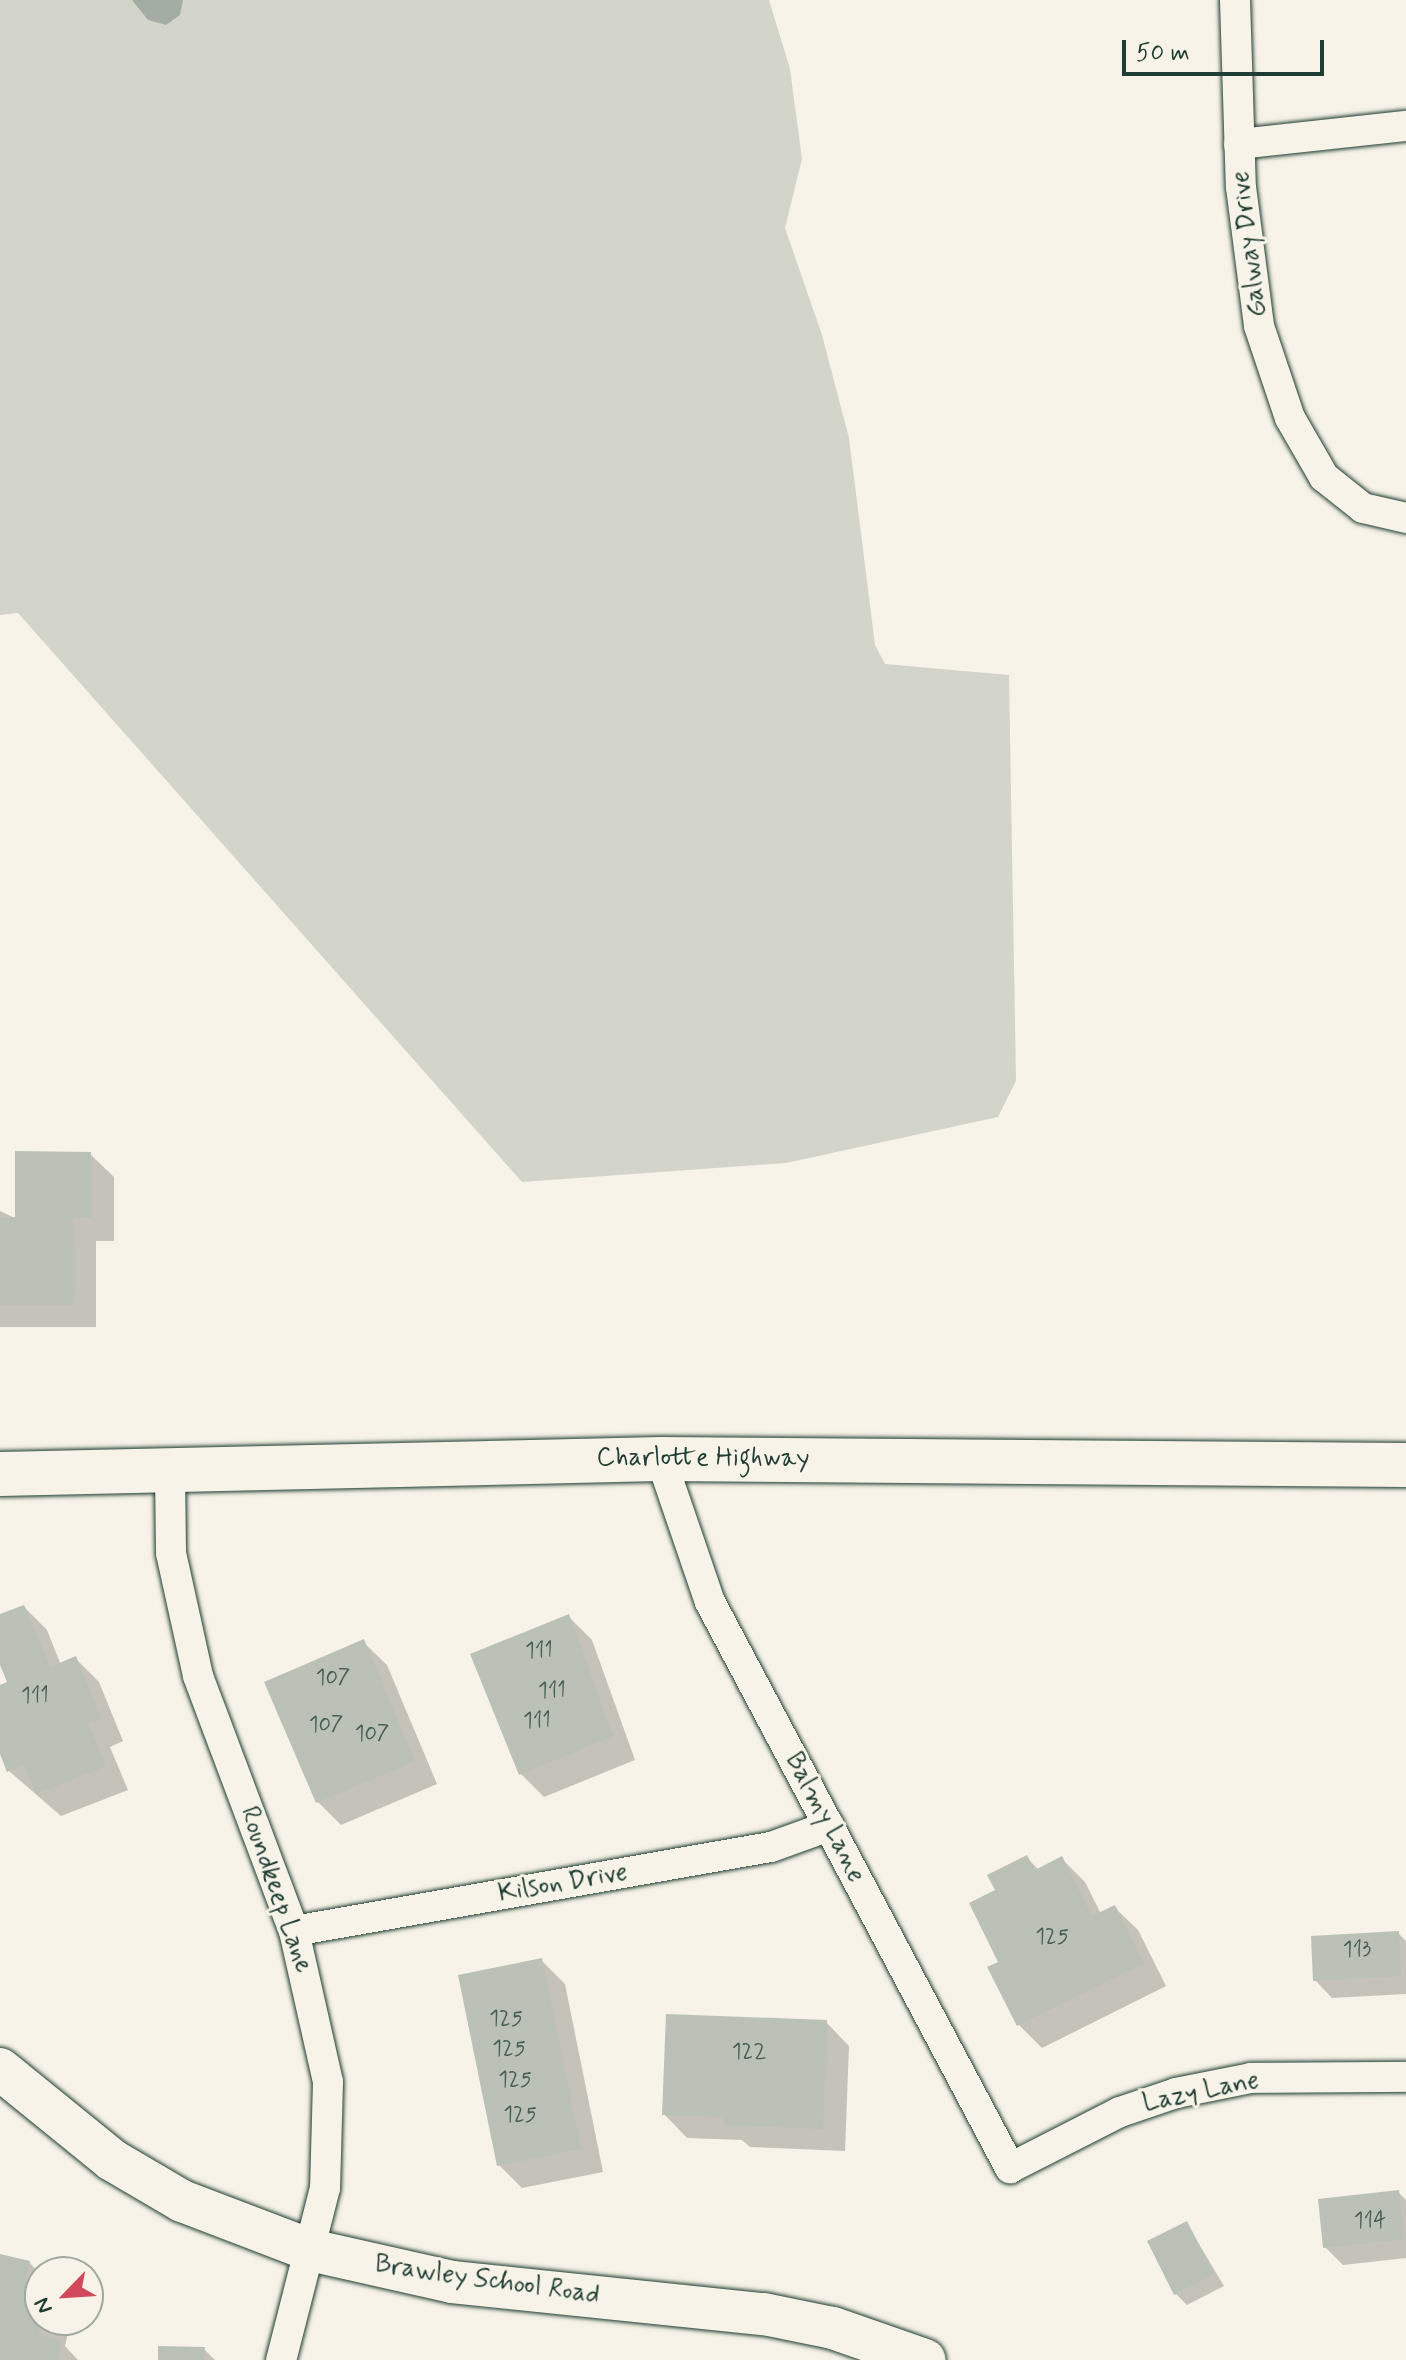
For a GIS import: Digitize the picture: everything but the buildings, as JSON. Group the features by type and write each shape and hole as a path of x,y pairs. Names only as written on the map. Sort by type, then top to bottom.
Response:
{"main road":[{"name":"Charlotte Highway","path":"0,1474 661,1459 1406,1465"},
{"name":"Brawley School Road","path":"0,2069 112,2160 182,2201 310,2250 452,2282 764,2314 833,2328 925,2360"}],"street":[{"name":"Galway Drive","path":"1235,0 1239,144 1249,272 1259,326 1290,418 1324,477 1363,508 1406,518"},
{"path":"1239,144 1406,126"},
{"name":"Balmy Lane","path":"661,1459 710,1602 1010,2168"},
{"name":"Roundkeep Lane","path":"170,1470 171,1553 198,1676 294,1931 322,2043 331,2120 325,2188 281,2360"},
{"name":"Kilson Drive","path":"294,1931 771,1847 829,1826"},
{"name":"Lazy Lane","path":"1010,2168 1120,2112 1176,2093 1251,2078 1406,2077"}],"shaded area":[{"path":"0,0 769,0 790,69 802,159 785,228 822,335 849,438 875,645 885,664 1009,675 1016,1081 998,1117 786,1163 522,1182 18,613 0,615"},
{"path":"132,0 183,0 180,15 166,25 148,20"}]}
